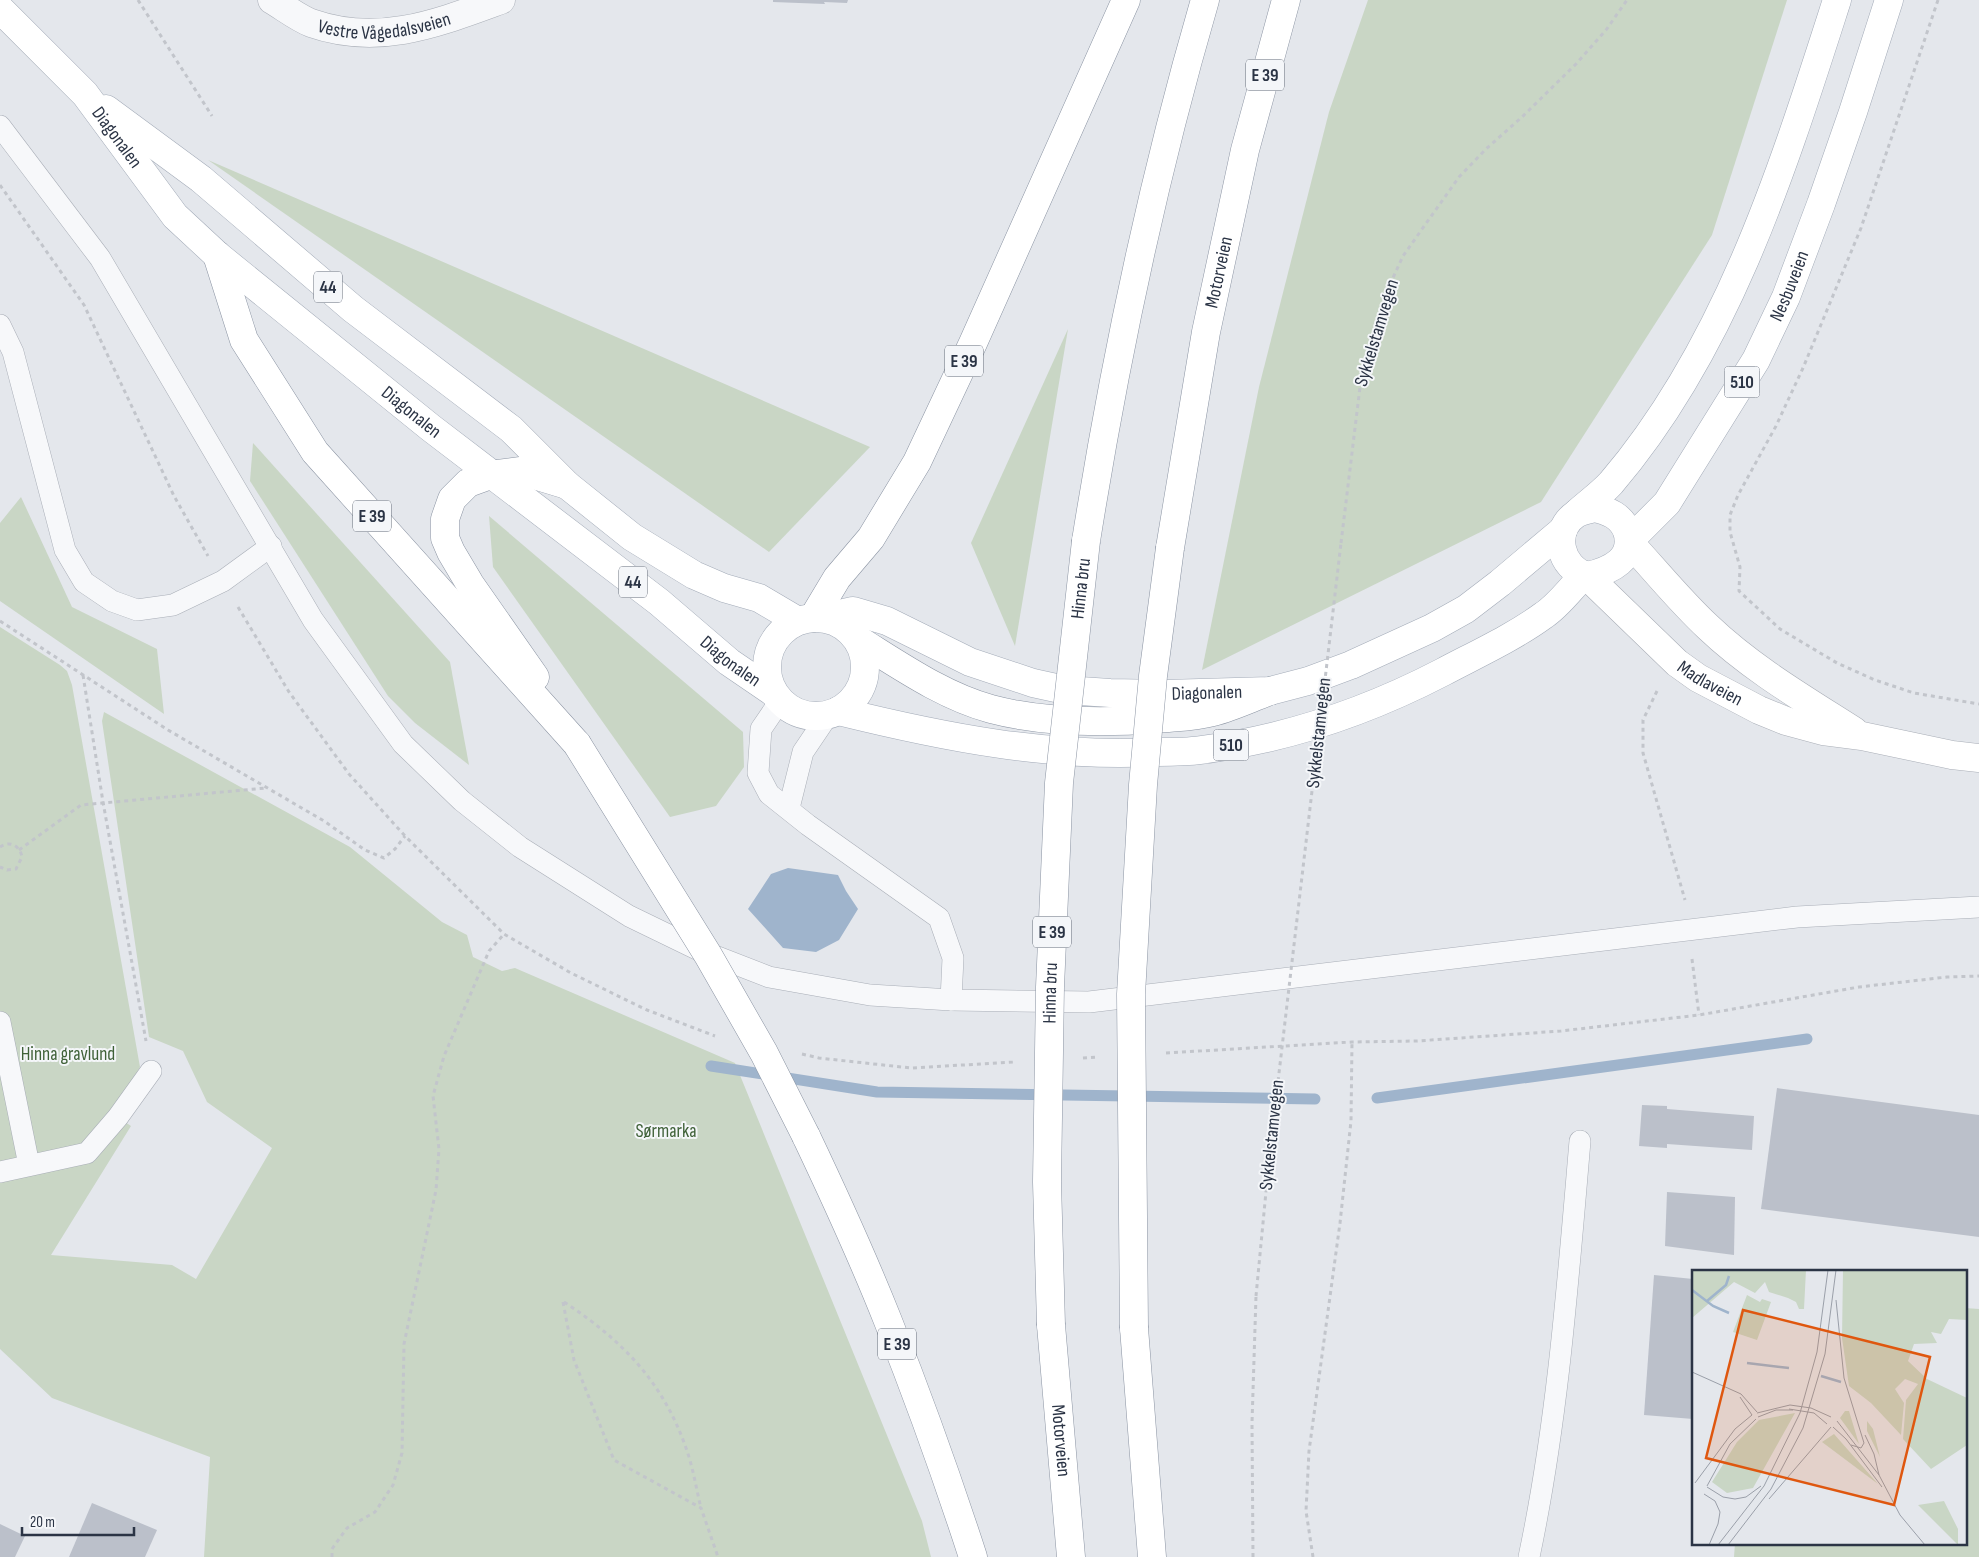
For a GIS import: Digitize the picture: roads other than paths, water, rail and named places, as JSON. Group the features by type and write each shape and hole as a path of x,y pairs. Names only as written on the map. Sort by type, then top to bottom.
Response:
{"main road":[{"name":"E 39","path":"811,619 837,578 871,538 917,462 977,334 1126,0"},
{"name":"Hinna bru","path":"1051,1325 1047,1182 1050,986 1059,783 1086,541 1100,454 1128,308 1181,81 1204,0"},
{"name":"Motorveien","path":"1152,1557 1134,1328 1130,994 1142,785 1153,676 1170,548 1208,323 1245,150 1286,0"},
{"name":"510","path":"1570,521 1610,484 1640,445 1674,396 1710,332 1745,259 1770,200 1837,0"},
{"name":"Nesbuveien","path":"1630,542 1667,503 1756,360 1786,297 1821,204 1889,0"},
{"name":"Diagonalen","path":"0,9 85,94 200,179 353,309 511,429 567,485 632,537 694,575 724,588 759,598 811,619 853,611 887,621 970,662 1033,683 1065,690 1164,694 1270,691 1308,681 1351,665 1432,628 1473,604 1570,521"},
{"name":"Diagonalen","path":"85,94 175,216 217,255 490,475 659,602 729,662 777,696"},
{"name":"E 39","path":"217,255 244,340 315,452 577,744"},
{"name":"E 39","path":"567,485 522,471 490,475 468,484 452,499 445,519 445,538 450,552 542,688 708,955 764,1053 806,1136 848,1226 887,1319 922,1408 973,1557"},
{"path":"1585,576 1572,568 1564,557 1560,544 1570,521 1594,508 1611,512 1624,524 1630,542"},
{"name":"510","path":"833,713 995,744 1054,751 1126,754 1200,750 1271,738 1345,715 1417,685 1474,656 1546,614 1585,576 1602,572 1620,562 1626,554 1630,542"},
{"name":"Madlaveien","path":"1630,542 1708,627 1746,659 1783,686 1862,736"},
{"name":"Madlaveien","path":"1585,576 1677,663 1698,678 1730,696 1786,721 1823,731 1862,736 1942,753 1979,758"},
{"name":"44","path":"811,619 842,625 858,639"},
{"path":"777,696 768,676 767,659 773,643 783,630 811,619"},
{"path":"833,713 854,699 864,680 866,666 864,652 858,639"},
{"name":"510","path":"858,639 905,669 943,689 991,709 1022,715 1104,721 1183,717 1213,712 1270,691"},
{"name":"44","path":"777,696 794,711 811,716 833,713"},
{"name":"Motorveien","path":"1051,1325 1071,1557"}],"street":[{"name":"Vestre Vågedalsveien","path":"272,0 310,23 352,33 393,32 434,24 501,0"}],"lane":[{"path":"0,126 100,258 313,620 403,744 462,801 520,847 629,916 697,949 769,977 870,995 951,1000 1089,1002 1797,917 1979,907"},
{"path":"0,326 13,352 65,550 84,582 112,601 137,610 172,605 223,581 271,546"},
{"path":"777,696 761,729 758,773 769,794 808,825 939,918 953,958 951,1000"},
{"path":"789,808 803,752 833,713"},
{"path":"0,1022 29,1165"},
{"path":"0,1172 87,1153 118,1118 151,1071"},
{"path":"1530,1557 1538,1519 1555,1410 1580,1141"}],"water":[{"path":"788,868 838,875 858,909 839,940 816,952 783,948 748,909 771,874"}],"waterway":[{"path":"1377,1098 1807,1039"},
{"path":"711,1066 877,1092 1315,1099"}],"park label":[{"name":"Hinna gravlund","path":"68,1054"},
{"name":"Sørmarka","path":"666,1131"}]}
